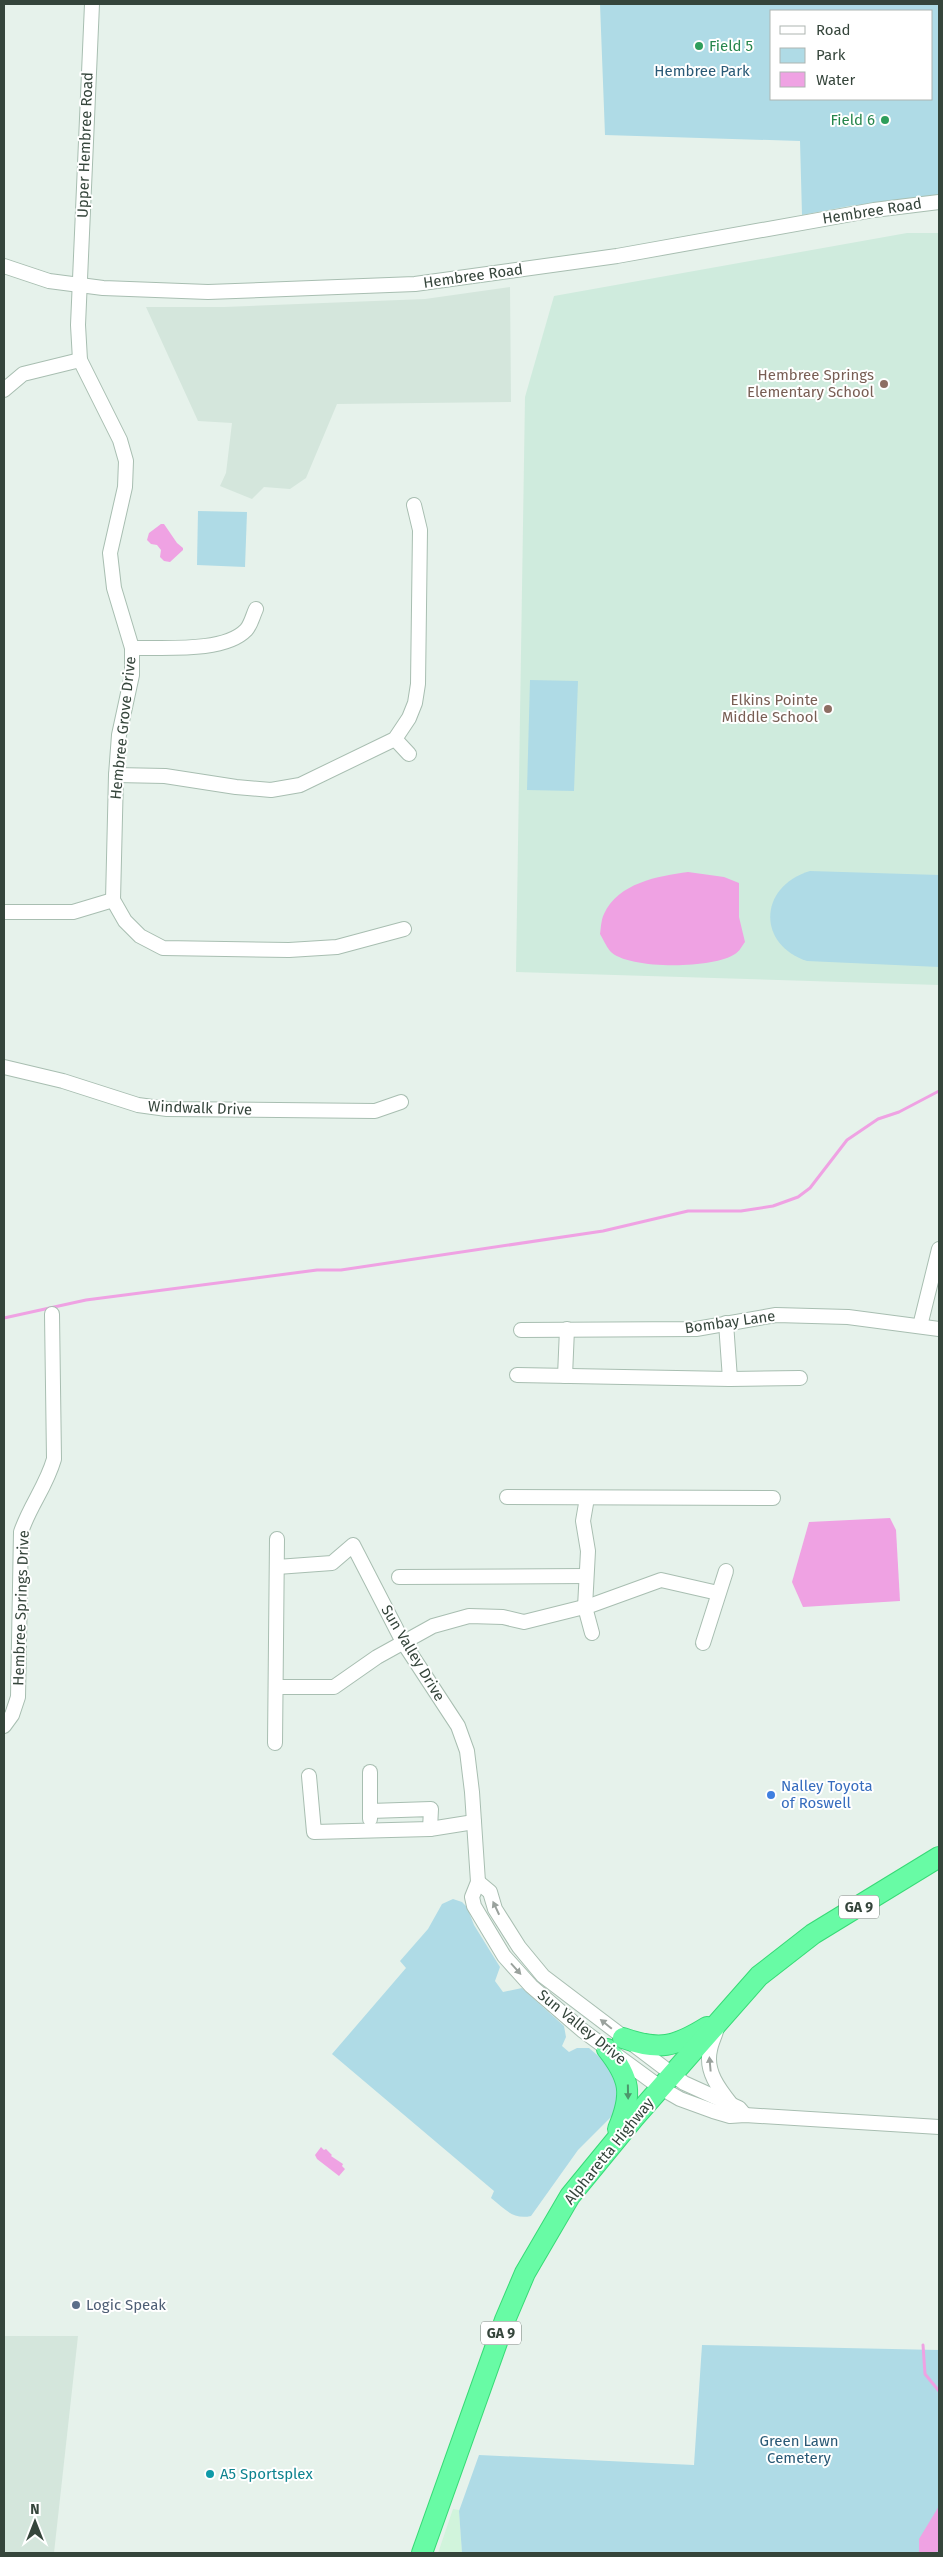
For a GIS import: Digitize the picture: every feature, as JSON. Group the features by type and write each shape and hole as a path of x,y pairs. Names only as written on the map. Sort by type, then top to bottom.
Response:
{"highway":[{"name":"Alpharetta Highway","path":"422,2553 505,2320 524,2273 570,2196 719,2020 759,1976 794,1948 939,1858"},
{"path":"604,2154 624,2117 629,2093 615,2044 670,2046 719,2020"}],"street":[{"name":"Upper Hembree Road","path":"80,286 92,4"},
{"name":"Hembree Road","path":"4,266 49,281 80,286 208,292 415,284 617,256 874,210 939,202"},
{"name":"Hembree Grove Drive","path":"80,286 80,360 120,440 126,461 125,486 110,553 114,588 132,648 132,675 119,735 116,775 113,900"},
{"path":"4,390 23,374 80,360"},
{"path":"116,775 165,776 236,787 271,790 300,785 395,739 412,710 418,684 420,530 414,505"},
{"path":"132,648 209,645 235,639 248,628 256,609"},
{"path":"395,739 409,754"},
{"path":"4,912 73,912 113,900 126,921 140,936 163,948 289,950 337,947 404,930"},
{"name":"Windwalk Drive","path":"4,1067 63,1081 138,1106 167,1110 375,1111 401,1102"},
{"path":"920,1326 939,1249"},
{"name":"Hembree Springs Drive","path":"4,1726 12,1715 18,1697 21,1532 27,1515 49,1479 54,1459 52,1314"},
{"name":"Bombay Lane","path":"521,1330 696,1329 785,1315 848,1317 939,1329"},
{"path":"726,1323 730,1379"},
{"path":"565,1376 567,1329"},
{"path":"516,1375 730,1379 800,1378"},
{"path":"507,1497 773,1498"},
{"path":"587,1498 583,1521 588,1551 585,1607 592,1633"},
{"path":"275,1743 277,1539"},
{"name":"Sun Valley Drive","path":"277,1567 332,1563 353,1545 404,1642 458,1726 467,1751 474,1822 478,1882 472,1896 474,1906 504,1956 531,1986 667,2081 680,2099 713,2111 730,2116 745,2114 939,2127"},
{"path":"703,1643 726,1571"},
{"path":"399,1577 586,1576"},
{"path":"276,1687 334,1687 377,1657 433,1626 468,1616 503,1617 524,1622 585,1607 661,1580 718,1593"},
{"path":"370,1772 370,1830"},
{"path":"309,1776 314,1832 430,1829 474,1822"},
{"path":"370,1811 431,1809 430,1829"},
{"name":"Sun Valley Drive","path":"478,1882 490,1892 495,1908 519,1947 543,1976 615,2044"},
{"path":"719,2020 710,2048 709,2067 714,2079 731,2104"},
{"name":"Sun Valley Drive","path":"667,2081 693,2088 731,2104 745,2114"}],"shaded area":[{"path":"907,233 939,233 939,985 516,972 525,397 554,296"},
{"path":"510,287 511,402 337,404 306,478 290,489 264,487 252,499 220,486 226,473 232,423 198,421 146,307 224,307 425,299"},
{"path":"4,2336 78,2336 54,2553 4,2553"},
{"path":"453,2509 459,2510 462,2553 438,2553"}],"green space":[{"name":"Hembree Park","path":"600,4 939,4 939,204 855,205 802,215 800,141 605,135"},
{"path":"198,511 247,512 245,567 197,565"},
{"path":"530,680 578,681 574,791 527,790"},
{"path":"810,871 939,875 939,967 807,961 790,953 779,942 772,929 770,915 773,902 781,889 793,878"},
{"path":"453,1899 462,1902 467,1907 474,1925 500,1967 495,1981 503,1992 522,1988 564,2026 566,2037 562,2046 569,2052 577,2048 589,2048 617,2072 623,2105 578,2150 531,2216 514,2215 491,2198 494,2191 332,2054 406,1968 400,1961 428,1929 442,1904"},
{"name":"Green Lawn Cemetery","path":"702,2345 939,2350 939,2553 462,2553 459,2511 479,2455 694,2465"}],"water":[{"path":"161,524 164,524 177,543 183,548 170,562 164,561 160,557 161,550 157,545 151,544 147,540 149,533"},
{"path":"688,872 724,877 739,883 739,917 745,942 738,952 724,959 709,963 671,965 634,962 619,957 610,951 600,934 602,919 610,903 629,888 640,883"},
{"path":"890,1518 896,1530 900,1601 803,1607 792,1582 809,1522"},
{"path":"321,2147 343,2164 342,2166 345,2169 339,2176 317,2159 315,2155"},
{"path":"939,2506 939,2551 932,2553 919,2552 919,2539"}],"waterway":[{"path":"4,1318 86,1300 317,1270 341,1270 603,1231 688,1211 741,1211 773,1206 798,1197 810,1188 847,1140 878,1119 899,1112 939,1091"},
{"path":"923,2345 925,2374 939,2391"}],"place":[{"name":"Field 5","path":"699,46"},
{"name":"Field 6","path":"885,120"},
{"name":"Hembree Springs Elementary School","path":"884,384"},
{"name":"Elkins Pointe Middle School","path":"828,709"},
{"name":"Nalley Toyota of Roswell","path":"771,1795"},
{"name":"Logic Speak","path":"76,2305"},
{"name":"A5 Sportsplex","path":"210,2474"}]}
